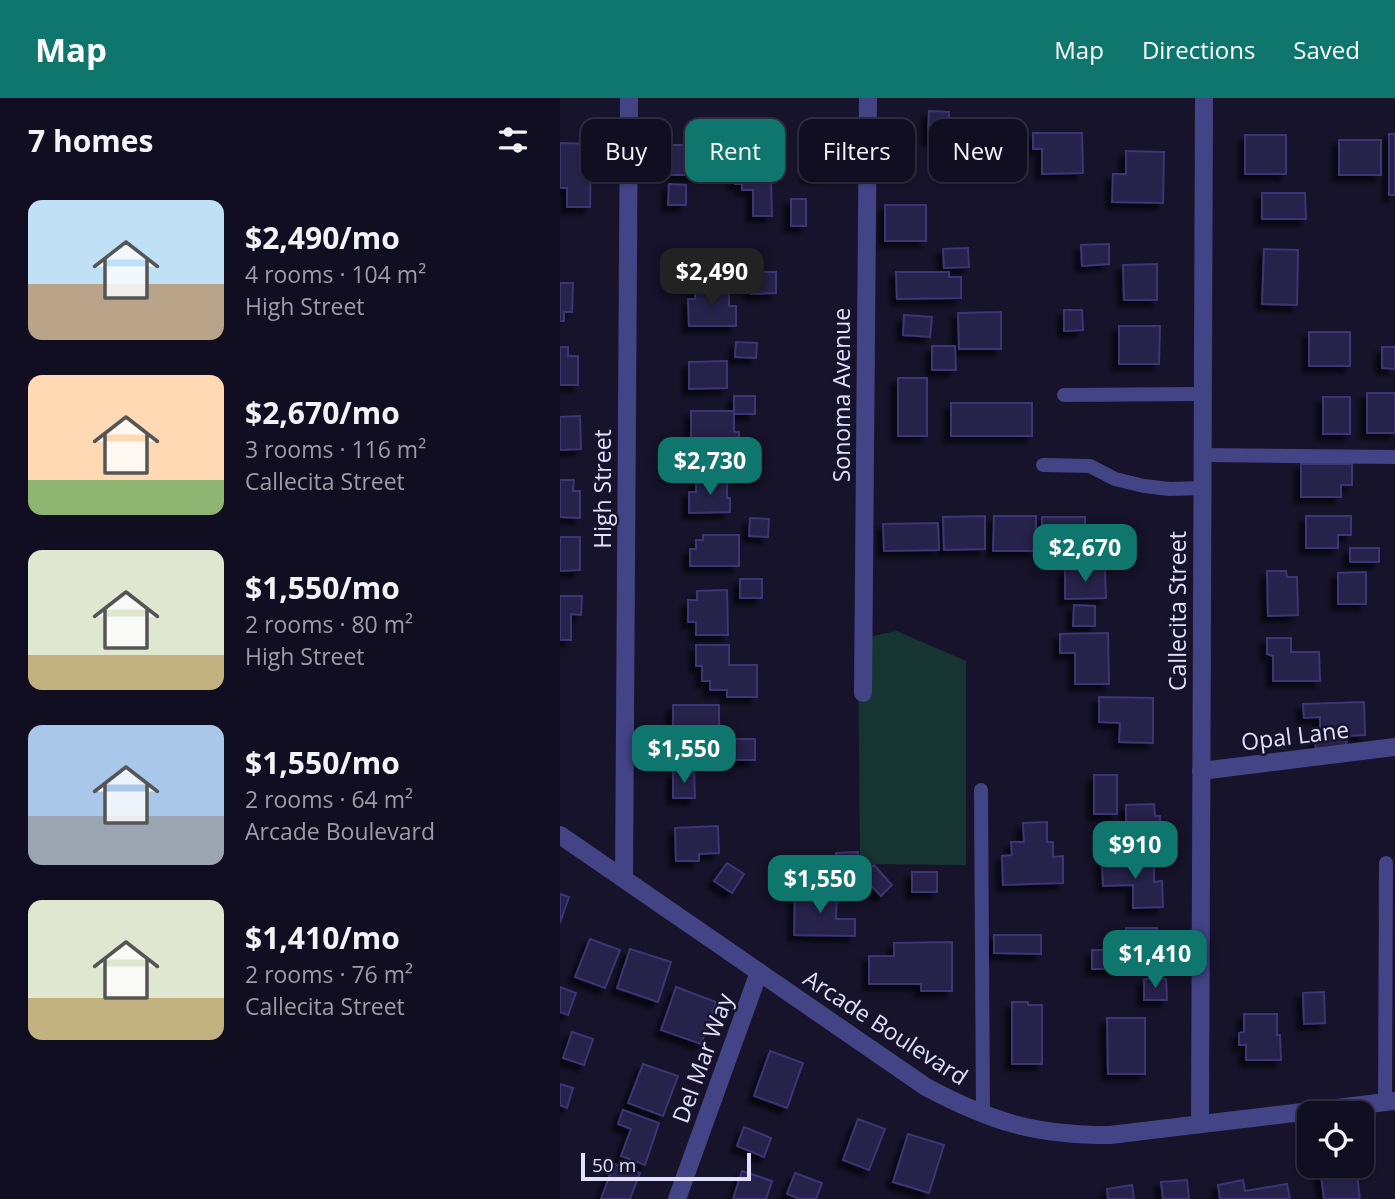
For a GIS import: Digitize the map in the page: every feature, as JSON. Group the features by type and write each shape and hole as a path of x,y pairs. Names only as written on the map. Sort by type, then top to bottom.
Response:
{"street":[{"name":"High Street","path":"624,879 629,98"},
{"name":"Sonoma Avenue","path":"863,693 868,98"},
{"name":"Callecita Street","path":"1200,1124 1204,98"},
{"name":"Opal Lane","path":"1201,771 1395,747"},
{"name":"Arcade Boulevard","path":"560,835 926,1087 968,1110 1014,1126 1077,1135 1110,1135 1390,1101"},
{"name":"Del Mar Way","path":"677,1199 759,972"}],"lane":[{"path":"1064,395 1203,394"},
{"path":"1203,455 1395,457"},
{"path":"1043,465 1090,466 1115,479 1144,486 1170,489 1202,488"},
{"path":"981,790 983,1115"},
{"path":"1386,863 1390,1101"}],"green space":[{"path":"897,631 966,661 966,865 860,864 858,639"}],"building":[{"path":"929,111 949,112 949,119 929,119 928,139"},
{"path":"1033,133 1082,133 1083,173 1042,174 1042,149 1033,149"},
{"path":"1389,134 1395,134 1395,195 1389,195"},
{"path":"1245,135 1286,135 1286,174 1245,174"},
{"path":"1339,140 1381,140 1381,175 1339,175"},
{"path":"560,143 581,144 581,182 590,182 590,207 567,207 567,188 560,188"},
{"path":"671,145 685,145 685,175 671,175"},
{"path":"1126,151 1164,152 1163,203 1112,202 1113,174 1126,174"},
{"path":"771,182 772,216 753,216 753,190 742,190 742,184 735,184"},
{"path":"669,184 686,185 686,205 668,205"},
{"path":"1262,193 1305,193 1306,219 1262,219"},
{"path":"791,199 806,199 806,226 791,226"},
{"path":"885,205 926,205 926,241 885,241"},
{"path":"1109,244 1109,264 1082,266 1081,245"},
{"path":"968,248 969,267 944,268 943,249"},
{"path":"1264,249 1298,250 1297,305 1262,304"},
{"path":"1157,264 1157,300 1124,300 1123,265"},
{"path":"750,272 776,272 776,293 751,294"},
{"path":"896,272 949,272 949,277 961,277 961,298 897,299"},
{"path":"560,283 573,283 572,312 564,312 564,321 560,321"},
{"path":"729,287 729,306 736,306 736,326 689,326 688,299 695,299 695,288"},
{"path":"1064,310 1082,310 1083,330 1064,331"},
{"path":"1001,312 1001,349 959,349 958,313"},
{"path":"904,315 932,317 930,337 903,335"},
{"path":"1119,326 1160,326 1159,364 1119,364"},
{"path":"1309,332 1350,332 1350,366 1309,366"},
{"path":"736,342 757,343 756,358 735,357"},
{"path":"932,346 955,346 956,370 932,370"},
{"path":"560,347 568,347 568,356 578,356 578,385 560,385"},
{"path":"1382,347 1395,347 1395,369 1382,368"},
{"path":"727,361 727,388 689,389 689,362"},
{"path":"898,378 927,378 927,436 898,436"},
{"path":"1367,393 1395,393 1395,433 1367,433"},
{"path":"734,396 755,396 755,414 734,414"},
{"path":"1323,397 1350,397 1350,434 1323,434"},
{"path":"951,403 1032,403 1032,436 951,436"},
{"path":"691,411 734,411 734,432 739,432 739,450 691,450"},
{"path":"580,416 581,449 560,450 560,417"},
{"path":"739,459 759,460 759,478 739,478"},
{"path":"1301,464 1352,464 1352,485 1341,485 1341,497 1301,497"},
{"path":"696,479 727,479 730,512 689,513 689,492 696,492"},
{"path":"560,480 574,480 573,491 580,491 580,518 560,517"},
{"path":"985,516 985,549 944,550 943,517"},
{"path":"994,516 1036,516 1036,551 993,551"},
{"path":"1306,516 1351,516 1351,535 1338,535 1338,548 1306,548"},
{"path":"1042,517 1085,517 1085,550 1042,550"},
{"path":"750,518 769,519 768,537 749,536"},
{"path":"938,523 939,550 884,551 883,524"},
{"path":"703,535 739,535 739,566 690,566 690,549 696,549 696,540 703,540"},
{"path":"560,537 580,537 580,570 560,571"},
{"path":"1350,548 1379,548 1379,562 1350,562"},
{"path":"1065,569 1105,569 1106,598 1065,599"},
{"path":"1267,571 1286,571 1287,577 1297,577 1298,615 1268,616"},
{"path":"1366,572 1366,604 1338,604 1338,573"},
{"path":"740,579 762,579 762,598 740,598"},
{"path":"727,590 728,635 696,635 696,622 688,622 688,600 697,600 697,591"},
{"path":"560,596 582,596 581,615 571,614 571,640 560,640"},
{"path":"1074,605 1095,606 1095,626 1073,626"},
{"path":"1108,633 1109,684 1075,684 1075,653 1060,653 1060,634"},
{"path":"1267,638 1291,638 1291,652 1319,652 1320,681 1273,681 1273,656 1267,654"},
{"path":"696,645 729,645 729,665 757,665 757,697 727,697 727,690 710,690 710,681 702,681 702,666 696,666"},
{"path":"1099,697 1153,698 1153,743 1119,742 1120,723 1099,722"},
{"path":"1364,702 1365,735 1346,736 1347,751 1316,752 1315,736 1320,736 1320,717 1304,718 1303,704"},
{"path":"673,705 719,705 719,739 755,739 755,760 696,760 696,741 673,740"},
{"path":"673,771 694,771 695,798 673,798"},
{"path":"1094,775 1117,775 1117,814 1094,814"},
{"path":"1154,804 1155,816 1160,816 1161,846 1126,847 1126,805"},
{"path":"1047,822 1047,842 1053,842 1053,857 1063,856 1063,883 1003,885 1002,856 1012,855 1011,842 1024,842 1023,823"},
{"path":"718,826 719,853 699,854 699,861 676,861 675,828"},
{"path":"858,852 859,876 836,876 836,853"},
{"path":"1154,860 1154,882 1162,881 1163,907 1133,908 1133,885 1103,886 1102,861"},
{"path":"727,863 744,874 732,893 714,881"},
{"path":"874,865 892,885 881,896 862,876"},
{"path":"912,872 937,872 937,892 912,892"},
{"path":"795,890 837,891 836,919 855,919 855,936 794,935"},
{"path":"560,894 569,897 560,923"},
{"path":"1126,928 1157,928 1157,959 1126,959"},
{"path":"994,935 1041,935 1041,954 994,953"},
{"path":"590,939 620,950 605,988 575,977"},
{"path":"952,942 952,991 921,991 921,984 869,984 869,956 894,956 894,943"},
{"path":"630,949 671,962 658,1002 617,988"},
{"path":"1092,950 1114,950 1114,969 1092,969"},
{"path":"1144,979 1166,979 1167,1000 1144,1000"},
{"path":"560,987 576,993 568,1015 560,1012"},
{"path":"676,987 716,1002 701,1044 661,1030"},
{"path":"1324,992 1325,1023 1304,1024 1303,993"},
{"path":"1012,1002 1042,1005 1042,1064 1012,1064"},
{"path":"1244,1014 1277,1014 1281,1060 1246,1060 1246,1045 1239,1045 1239,1033 1244,1032"},
{"path":"1107,1018 1145,1018 1145,1074 1108,1074"},
{"path":"572,1032 593,1039 584,1065 563,1058"},
{"path":"770,1051 803,1063 787,1108 754,1096"},
{"path":"643,1064 678,1076 663,1116 628,1103"},
{"path":"560,1084 573,1088 567,1108 560,1105"},
{"path":"623,1110 659,1123 645,1165 621,1156 631,1129 618,1124"},
{"path":"858,1119 885,1129 869,1170 843,1160"},
{"path":"744,1127 771,1138 764,1157 737,1146"},
{"path":"908,1134 944,1145 929,1193 893,1182"},
{"path":"614,1164 640,1173 630,1199 601,1199"},
{"path":"742,1171 772,1181 766,1199 733,1199"},
{"path":"795,1173 822,1183 816,1199 800,1199 787,1194"},
{"path":"1321,1178 1357,1178 1360,1199 1324,1199"},
{"path":"1187,1180 1189,1199 1163,1199 1161,1182"},
{"path":"1243,1180 1245,1191 1287,1184 1290,1199 1220,1199 1218,1185"},
{"path":"1132,1185 1134,1199 1108,1199 1107,1189"}]}
